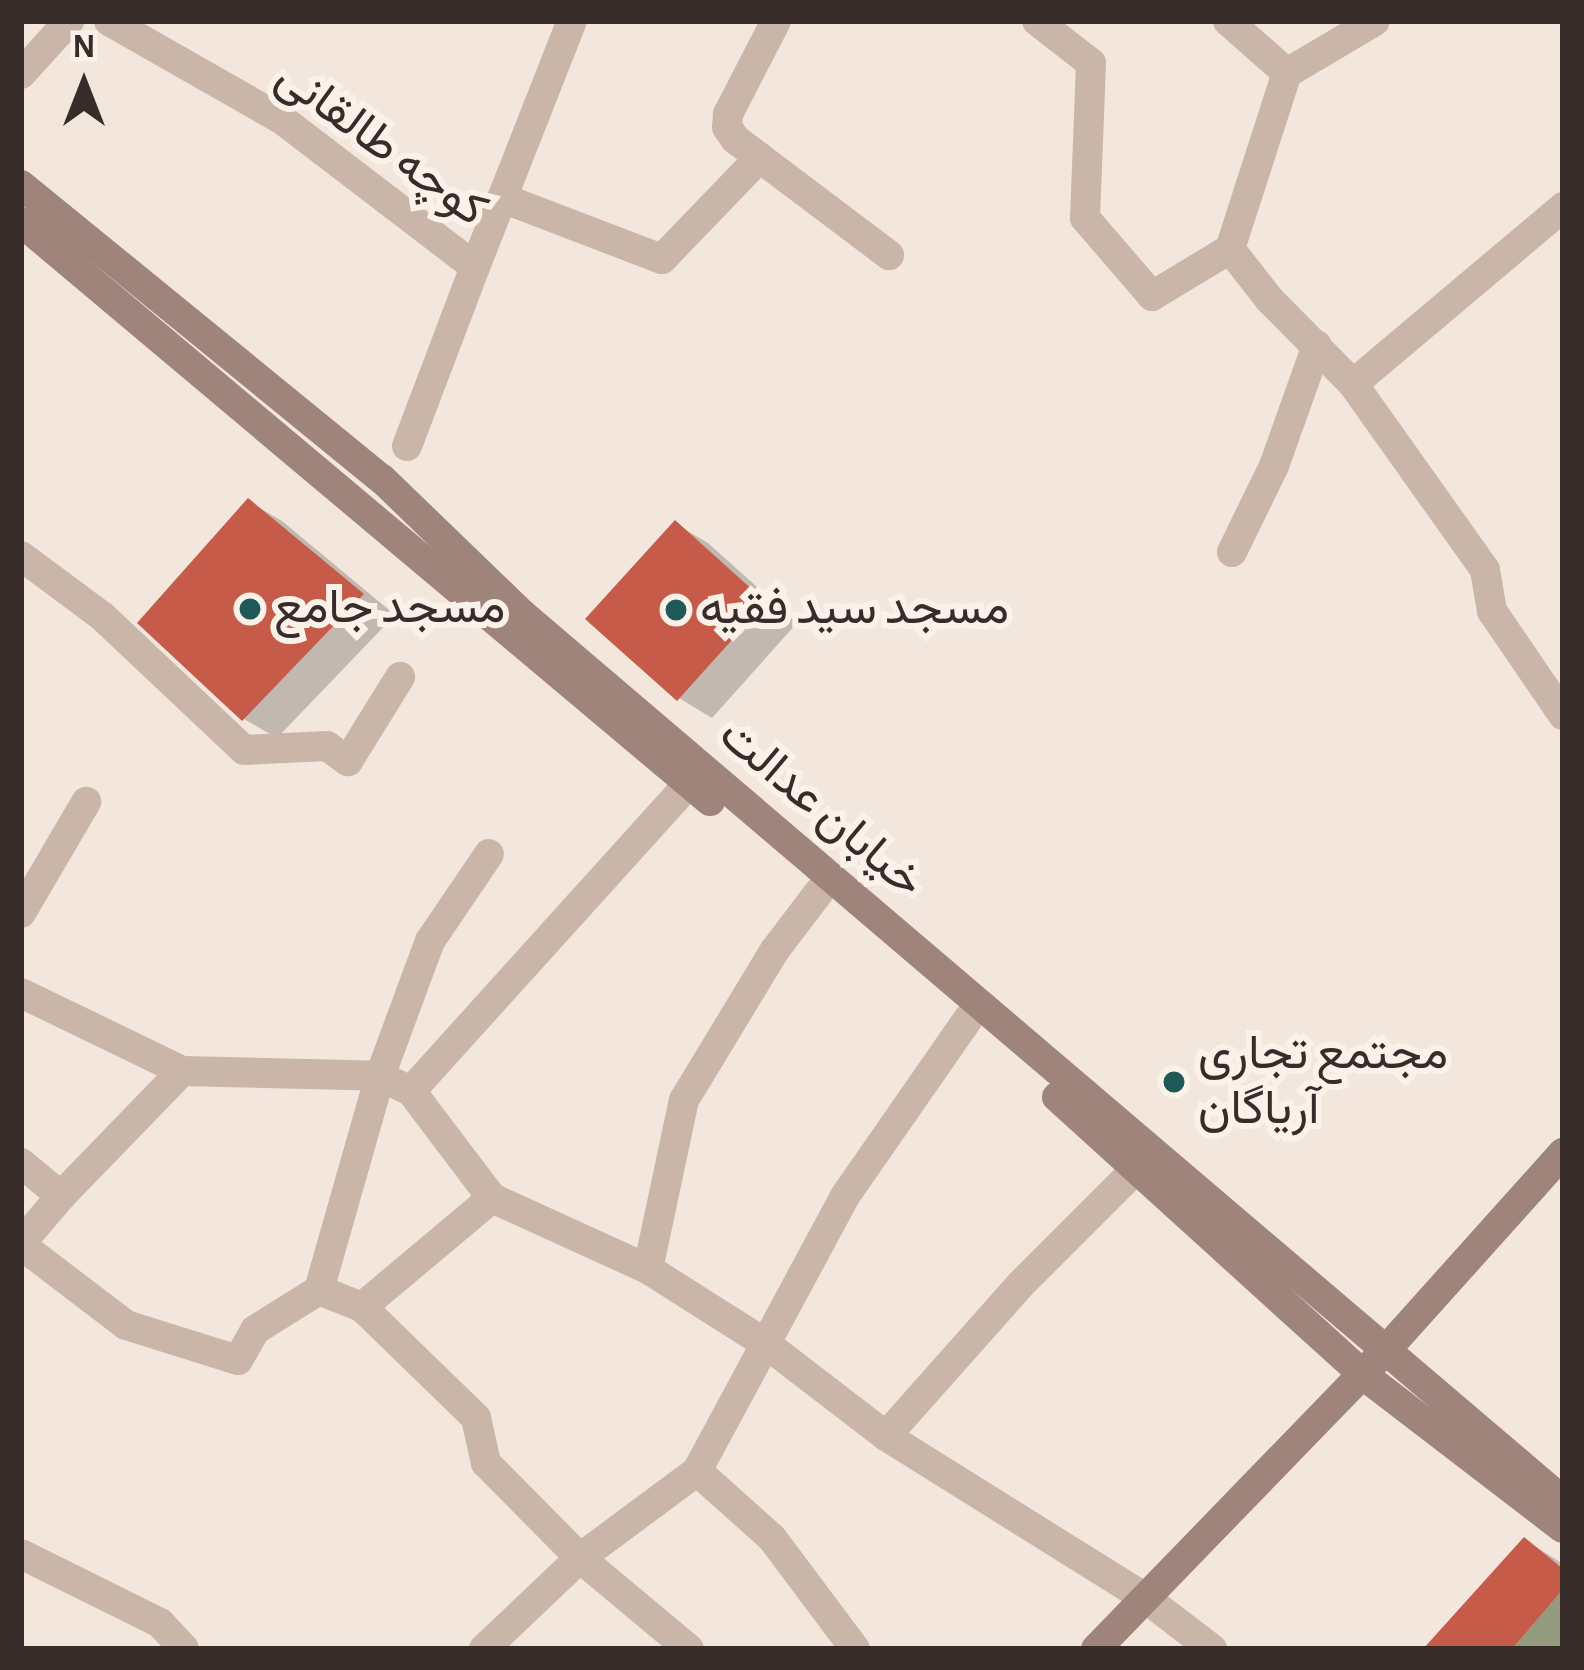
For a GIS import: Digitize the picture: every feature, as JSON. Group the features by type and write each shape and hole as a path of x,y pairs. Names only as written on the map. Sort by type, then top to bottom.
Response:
{"main road":[{"name":"خیابان عدالت","path":"21,185 382,479 523,614 1563,1501"},
{"name":"خیابان عدالت","path":"21,222 968,1019 1138,1167 1362,1374 1563,1528"},
{"path":"1096,1649 1387,1350 1563,1153"}],"street":[{"path":"21,74 69,21"},
{"name":"کوچه طالقانی","path":"109,21 284,122 475,267"},
{"name":"کوچه طالقانی","path":"407,446 572,21"},
{"path":"776,21 728,114 727,127 735,139 889,254"},
{"path":"1228,21 1287,73"},
{"path":"1041,22 1090,63 1085,218 1152,296 1230,249 1287,73 1375,21"},
{"path":"502,198 662,259 760,158"},
{"path":"1353,384 1563,207"},
{"path":"1230,249 1270,300 1353,384 1485,570 1492,611 1563,715"},
{"path":"1232,552 1274,466 1317,344"},
{"path":"21,556 103,616 244,750 327,746 348,760 400,677"},
{"path":"411,1091 689,783"},
{"path":"21,913 86,802"},
{"path":"182,1071 21,1244 126,1325 238,1360 255,1330 319,1290 380,1076 430,941 489,854"},
{"path":"648,1269 684,1100 775,950 819,892"},
{"path":"21,993 182,1071 380,1076 411,1091 492,1198 648,1269 766,1344 886,1436 1144,1597 1212,1649"},
{"path":"484,1649 580,1558 697,1471 844,1196 968,1019"},
{"path":"21,1163 61,1196"},
{"path":"886,1436 1020,1285 1138,1167"},
{"path":"362,1307 492,1198"},
{"path":"319,1290 362,1307 476,1418 487,1462 580,1558 689,1649"},
{"path":"697,1471 772,1538 855,1649"},
{"path":"21,1554 160,1623 184,1649"}],"green space":[{"path":"1563,1589 1563,1649 1512,1649"}],"building":[{"name":"مسجد جامع","path":"248,498 364,594 242,721 137,623"},
{"name":"مسجد سید فقیه","path":"675,520 766,602 677,701 585,619"},
{"path":"1524,1537 1563,1569 1563,1589 1512,1649 1423,1649"}],"place":[{"name":"مسجد جامع","path":"250,609"},
{"name":"مسجد سید فقیه","path":"676,610"},
{"name":"مجتمع تجاری آریاگان","path":"1174,1082"}]}
